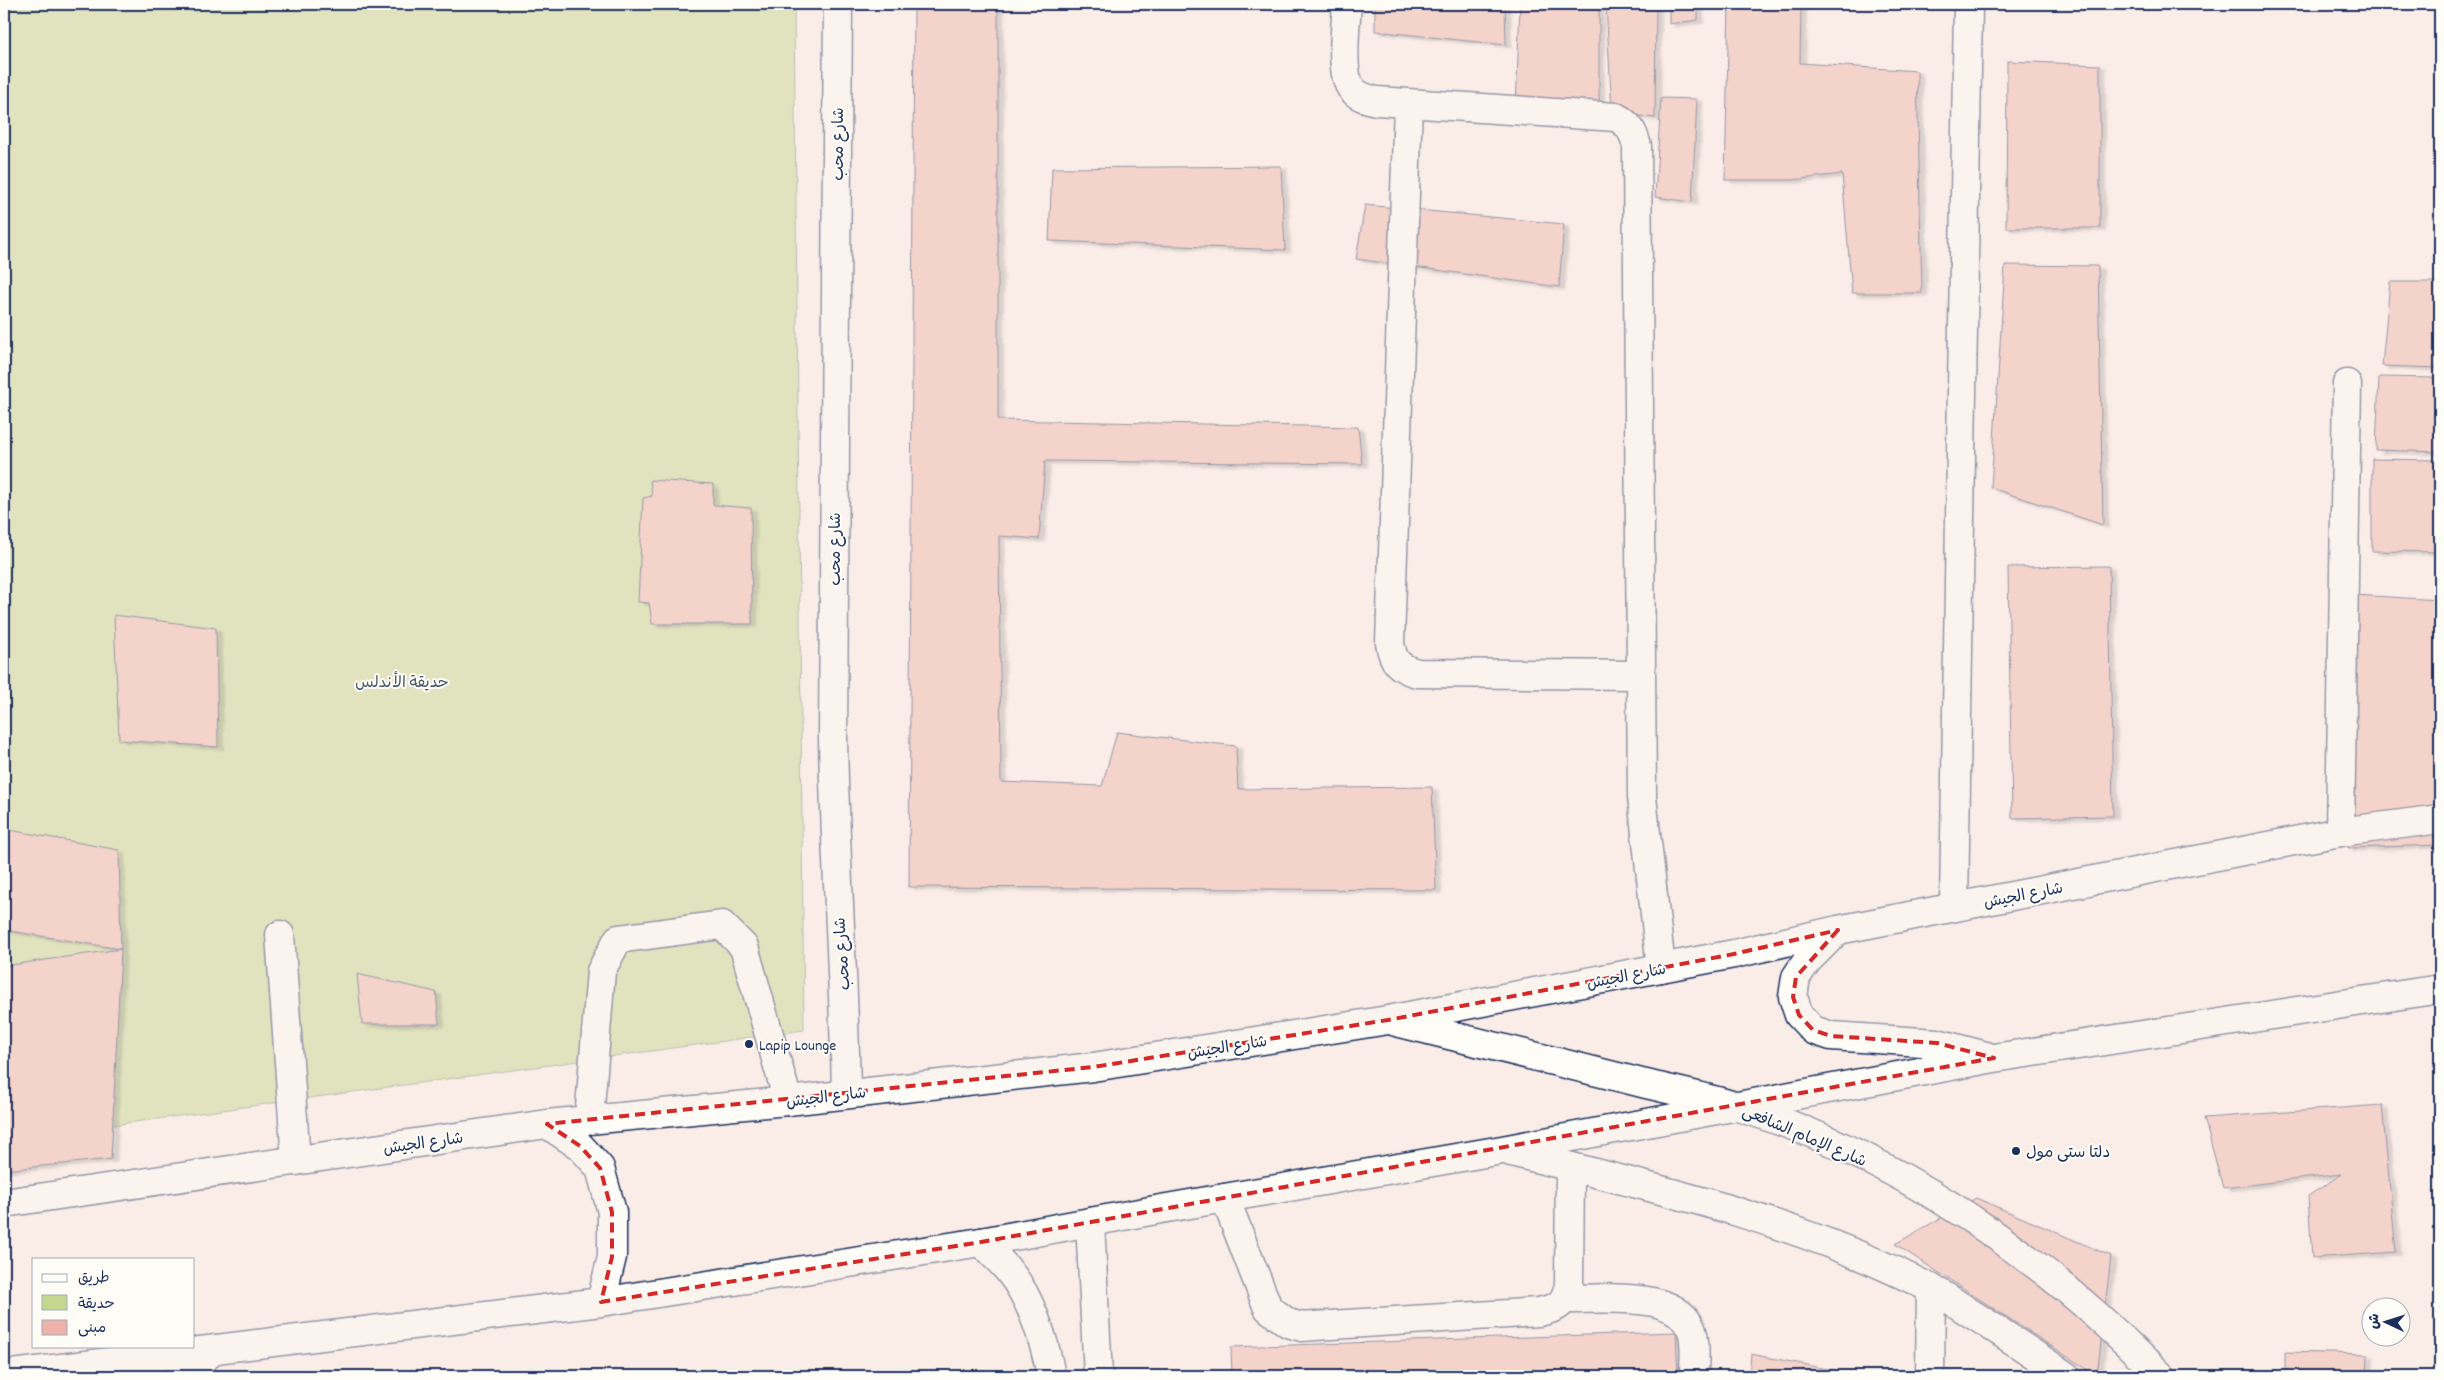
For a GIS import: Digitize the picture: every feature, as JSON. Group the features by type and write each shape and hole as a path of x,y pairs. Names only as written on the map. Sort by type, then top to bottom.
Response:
{"main road":[{"name":"شارع محب","path":"838,4 833,739 834,823 844,992 846,1094"},
{"path":"1347,4 1346,77 1352,90 1363,98 1377,101 1616,117 1627,123 1634,133 1637,146 1642,797 1661,968"},
{"path":"1954,907 1968,4"},
{"path":"1408,103 1390,643 1392,658 1402,669 1417,673 1640,675"},
{"path":"2340,832 2347,384"},
{"name":"شارع الجيش","path":"4,1203 547,1124 788,1101 1093,1067 1388,1020 1734,954 1838,930 2340,832 2440,819"},
{"path":"589,1120 601,972 618,939 722,925 744,947 788,1101"},
{"path":"1838,930 1807,961 1796,977 1793,997 1800,1015 1813,1030 1831,1036 1937,1043 1994,1058"},
{"path":"280,935 296,1160"},
{"path":"4,1375 601,1302 981,1242 1502,1150 1994,1058 2440,989"},
{"name":"شارع الإمام الشافعى","path":"1388,1020 1736,1106 1799,1130 1860,1157 1921,1188 1978,1223 2033,1262 2085,1305 2161,1376"},
{"path":"547,1124 580,1146 600,1168 612,1212 612,1258 601,1302"},
{"path":"1502,1150 1657,1188 1754,1217 1845,1250 1931,1288 2024,1346 2066,1376"},
{"path":"1225,1198 1268,1308 1288,1323 1302,1327 1539,1312 1554,1308 1565,1299 1569,1285 1570,1167"},
{"path":"1090,1222 1098,1376"},
{"path":"981,1242 1009,1271 1031,1310 1047,1352 1051,1376"},
{"path":"1930,1376 1931,1288"},
{"path":"1565,1299 1643,1300 1657,1302 1669,1307 1684,1318 1693,1333 1694,1376"},
{"path":"178,1376 216,1349"}],"highlighted area":[{"path":"1838,930 1796,977 1793,997 1799,1015 1813,1030 1831,1036 1937,1043 1994,1058 981,1242 601,1302 612,1257 612,1212 600,1168 580,1146 547,1124 1093,1067 1388,1020 1734,954"}],"green space":[{"name":"حديقة الأندلس","path":"4,4 794,4 804,1030 4,1140"}],"building":[{"path":"914,4 972,4 998,7 998,420 1358,427 1362,464 1045,461 1039,539 999,536 1001,782 1102,786 1117,732 1236,746 1238,789 1432,787 1436,890 909,887"},
{"path":"1375,4 1505,4 1506,45 1375,31"},
{"path":"1520,4 1599,4 1599,112 1516,107"},
{"path":"1606,4 1656,4 1655,118 1612,112"},
{"path":"1669,4 1698,4 1698,20 1669,24"},
{"path":"1729,4 1801,4 1800,63 1917,71 1922,293 1852,293 1842,174 1793,180 1725,180"},
{"path":"2007,61 2100,65 2100,228 2006,228"},
{"path":"1661,98 1697,99 1692,202 1655,197"},
{"path":"1281,166 1285,250 1049,241 1052,168"},
{"path":"1365,205 1564,224 1559,287 1356,259"},
{"path":"2005,265 2098,266 2103,525 1991,488"},
{"path":"2390,282 2440,282 2440,368 2382,366"},
{"path":"2379,377 2440,378 2440,452 2376,450"},
{"path":"2372,459 2440,460 2440,552 2372,551"},
{"path":"650,480 713,484 713,505 751,508 752,624 652,624 649,603 638,602 643,498 652,496"},
{"path":"2109,566 2113,816 2012,818 2008,567"},
{"path":"2355,595 2440,600 2440,845 2348,848"},
{"path":"114,615 216,628 218,747 119,740"},
{"path":"4,829 119,850 121,949 4,930"},
{"path":"121,949 111,1159 4,1170 4,966"},
{"path":"357,974 436,992 439,1024 362,1024"},
{"path":"2382,1105 2396,1252 2312,1258 2308,1196 2342,1174 2223,1188 2204,1118"},
{"path":"1976,1198 2111,1256 2097,1376 1895,1244"},
{"path":"1676,1332 1678,1376 1232,1376 1231,1347"},
{"path":"2285,1352 2368,1354 2367,1376 2285,1376"},
{"path":"1751,1354 1838,1371 1843,1376 1749,1376"},
{"path":"2440,1374 2440,1376 2391,1375"}],"place":[{"name":"Lapip Lounge","path":"749,1044"},
{"name":"دلتا ستى مول","path":"2016,1151"}]}
